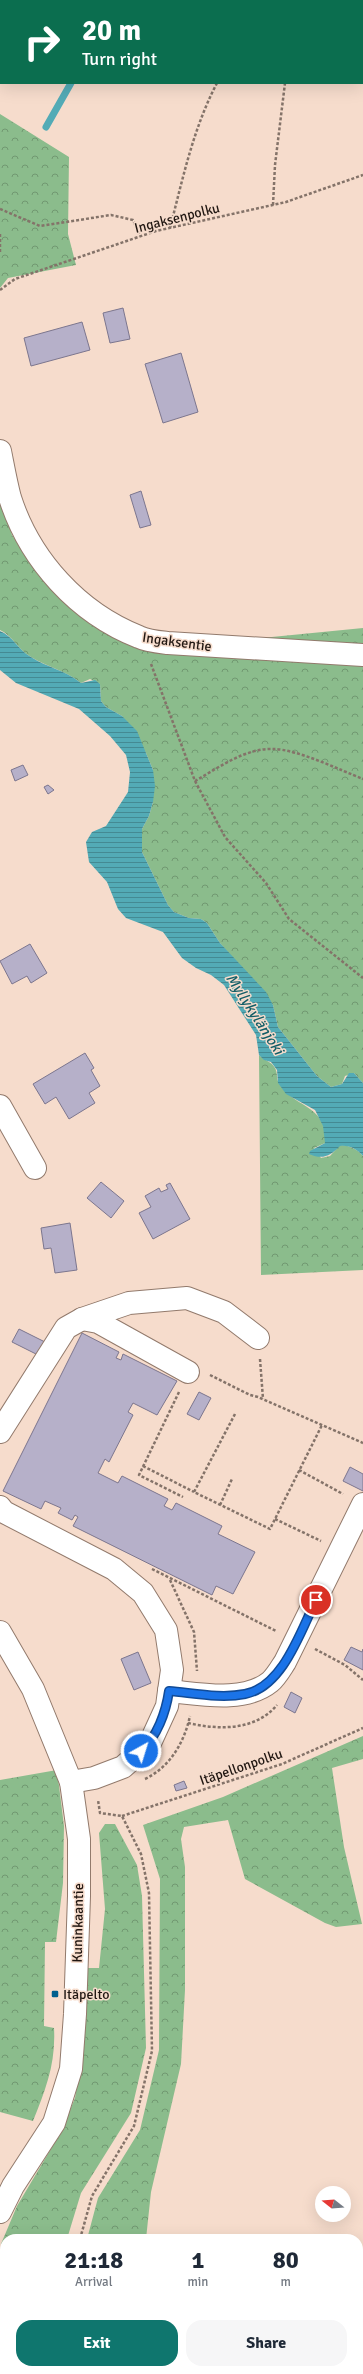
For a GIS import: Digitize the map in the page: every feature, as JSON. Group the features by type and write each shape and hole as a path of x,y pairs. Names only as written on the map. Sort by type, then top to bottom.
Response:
{"main road":[{"name":"Ingaksentie","path":"0,451 10,498 29,543 55,578 98,616 140,638 168,643 218,648 363,655"},
{"path":"0,1106 35,1168"},
{"path":"0,1432 66,1328 82,1319 129,1303 187,1298 224,1312 258,1338"},
{"path":"82,1319 98,1322 188,1372"},
{"path":"169,1691 209,1694 246,1694 271,1682 286,1662 296,1640 354,1499"},
{"path":"0,1507 4,1512 114,1569 143,1593 166,1630 172,1670 167,1706 150,1743 122,1767 94,1778 71,1782"},
{"name":"Kuninkaantie","path":"0,1632 34,1689 71,1782 79,1839 76,2014 71,2069 54,2123 13,2186 0,2212"}],"path":[{"path":"170,228 194,136 204,108 216,84"},
{"path":"273,205 274,165 285,84"},
{"name":"Ingaksenpolku","path":"0,290 15,279 140,236 273,205 363,175"},
{"path":"0,209 40,226 111,215 133,220 140,236"},
{"path":"0,234 0,252"},
{"path":"140,638 176,728 195,781 225,837 266,883 289,919 363,978"},
{"path":"195,781 241,755 274,749 313,758 363,779"},
{"path":"258,1338 263,1399"},
{"path":"183,1497 139,1474 188,1372 195,1368 250,1396 263,1399 363,1443"},
{"path":"194,1492 235,1414"},
{"path":"143,1466 270,1529 322,1425"},
{"path":"299,1470 354,1499"},
{"path":"220,1505 232,1479"},
{"path":"275,1519 326,1544"},
{"path":"170,1578 345,1665 363,1680"},
{"name":"Itäpellonpolku","path":"122,1816 282,1764 363,1728"},
{"path":"81,2234 92,2196 134,2126 152,2051 149,1893 141,1854 122,1816 100,1813 94,1778"}],"green space":[{"path":"0,114 69,157 68,234 76,265 8,278 0,288"},
{"path":"0,486 12,535 34,567 62,601 112,635 231,641 363,628 363,1083 354,1073 345,1076 342,1084 331,1087 317,1076 278,1027 273,1005 220,943 207,923 201,919 189,918 174,912 168,905 142,852 142,829 149,816 153,802 153,770 146,753 122,716 106,707 101,701 100,684 90,679 81,683 37,660 22,651 5,633 0,630"},
{"path":"259,1055 263,1059 270,1062 276,1070 278,1081 285,1091 309,1108 321,1121 325,1131 325,1143 314,1148 321,1158 330,1156 340,1145 353,1148 363,1156 363,1270 261,1275"},
{"path":"363,1736 363,1759 332,1768 344,1847 362,1924 336,1927 325,1923 245,1879 228,1820 184,1827 181,1839 185,1867 185,1990 181,2064 151,2192 147,2234 88,2234 98,2198 140,2130 159,2050 160,1879 143,1825 223,1797"},
{"path":"57,1770 64,1826 63,1883 56,1942 45,1942 44,2026 54,2028 54,2041 52,2064 49,2076 33,2121 0,2112 0,1780"},
{"path":"105,1824 115,1824 137,1865 142,1896 146,2048 131,2113 81,2193 69,2234 5,2234 17,2206 61,2132 75,2098 81,2061 86,1968 99,1968 105,1909 99,1833"}],"water":[{"name":"Myllykylänjoki","path":"0,631 5,633 22,651 37,661 74,678 81,683 95,680 100,684 101,701 106,707 122,716 137,731 153,770 155,786 149,816 142,829 142,852 168,905 174,912 189,918 201,919 207,923 220,943 266,992 273,1005 278,1027 317,1076 331,1087 342,1084 349,1073 354,1073 363,1083 363,1156 358,1151 347,1146 340,1146 329,1155 322,1157 309,1154 310,1151 325,1143 323,1126 315,1110 286,1094 278,1083 277,1070 271,1062 264,1060 259,1055 256,1035 224,985 211,975 196,968 182,958 163,932 126,918 118,909 107,882 89,862 86,842 92,832 106,826 128,792 130,772 126,755 110,736 79,709 16,683 0,670"}],"building":[{"path":"123,308 130,339 110,343 103,313"},
{"path":"82,322 90,350 31,366 24,338"},
{"path":"181,353 198,412 163,423 145,364"},
{"path":"141,491 151,525 140,528 130,495"},
{"path":"23,765 28,775 15,781 11,770"},
{"path":"48,785 54,790 48,794 44,787"},
{"path":"30,944 47,973 31,983 27,976 12,984 0,961"},
{"path":"85,1053 94,1068 91,1070 100,1086 89,1093 95,1103 69,1119 56,1097 45,1104 33,1084"},
{"path":"101,1182 124,1201 111,1218 87,1198"},
{"path":"170,1183 190,1219 153,1239 139,1213 151,1207 145,1196 159,1188 161,1192 168,1189 166,1185"},
{"path":"70,1223 77,1270 55,1273 51,1248 44,1249 41,1228"},
{"path":"19,1329 45,1342 38,1355 12,1342"},
{"path":"82,1333 119,1352 116,1358 121,1360 123,1354 177,1381 157,1415 133,1403 128,1412 133,1415 109,1462 105,1459 98,1473 118,1483 122,1476 168,1499 164,1506 172,1510 176,1503 222,1526 218,1534 255,1552 233,1594 216,1586 212,1595 73,1526 78,1517 75,1515 72,1520 58,1513 61,1508 45,1501 41,1509 3,1491"},
{"path":"199,1392 211,1398 199,1420 187,1414"},
{"path":"350,1467 363,1474 363,1491 343,1481"},
{"path":"351,1647 362,1652 363,1649 363,1670 344,1660"},
{"path":"138,1652 151,1683 134,1690 121,1659"},
{"path":"291,1692 302,1698 295,1713 284,1707"},
{"path":"184,1781 187,1788 176,1791 174,1785"}],"waterway":[{"path":"46,127 70,84"}],"place":[{"name":"Itäpelto","path":"55,1994"}],"route":[{"path":"141,1751 150,1743 167,1706 169,1691 209,1694 246,1694 271,1682 286,1662 316,1600"}]}
